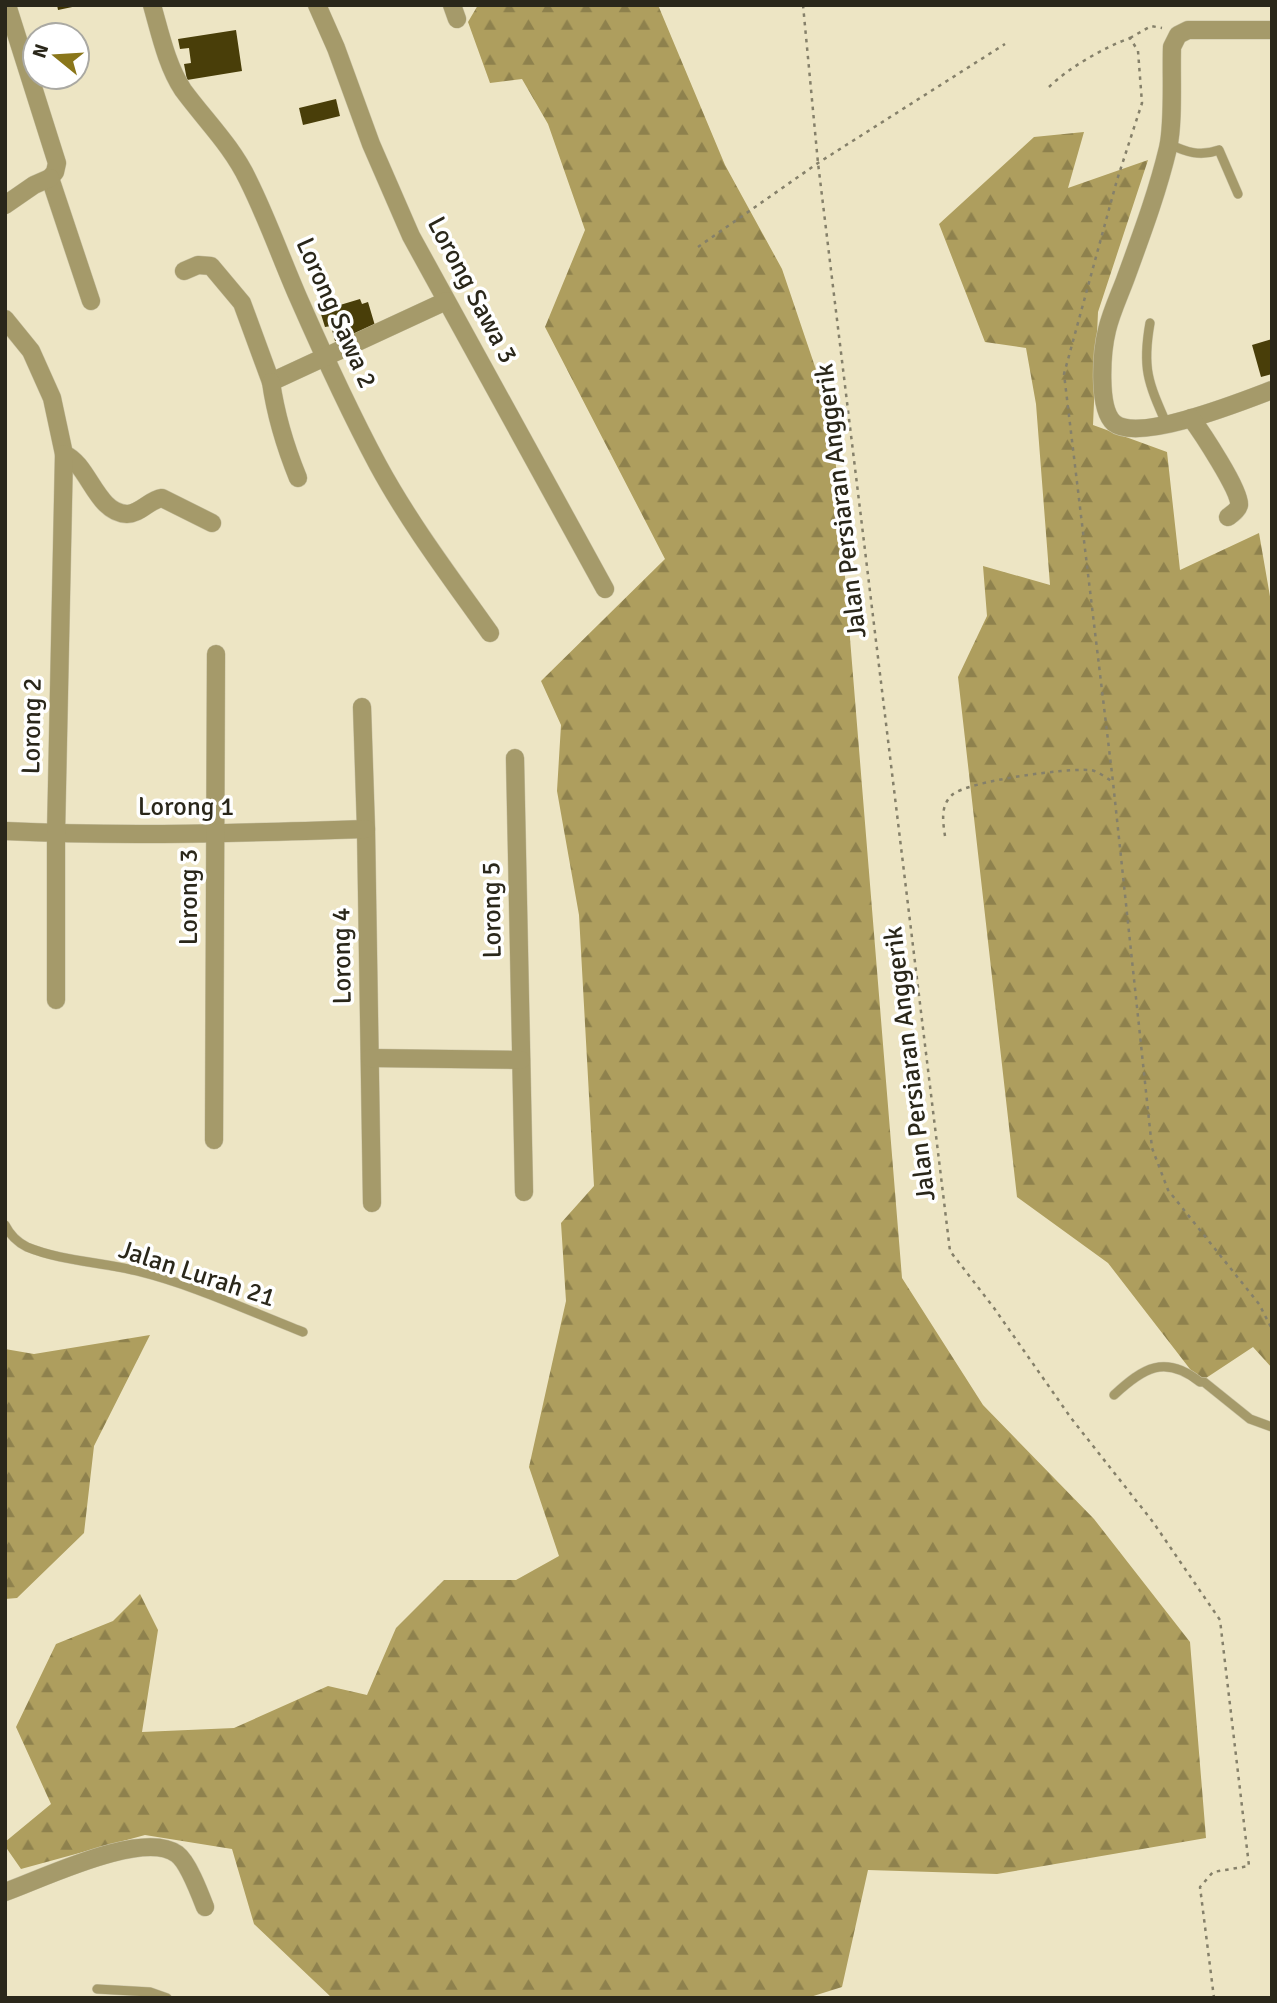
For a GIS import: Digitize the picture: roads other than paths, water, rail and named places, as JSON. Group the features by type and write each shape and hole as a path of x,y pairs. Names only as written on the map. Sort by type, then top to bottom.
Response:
{"street":[{"path":"5,205 34,185 50,178 57,163 8,5"},
{"name":"Lorong Sawa 2","path":"152,5 166,52 182,88 222,137 247,176 326,356 380,467 433,551 490,633"},
{"name":"Lorong Sawa 3","path":"317,5 406,224 605,589"},
{"path":"1272,30 1170,32 1172,47 1169,144 1158,188 1107,329 1102,377 1106,409 1114,422 1129,429 1144,429 1191,418 1272,390"},
{"path":"50,178 91,301"},
{"path":"184,271 198,265 211,266 242,303 271,382 283,441 298,478"},
{"path":"271,382 446,301"},
{"name":"Lorong 2","path":"5,320 31,351 52,398 64,454 56,834 56,1000"},
{"path":"1191,418 1212,447 1239,499 1237,509 1228,517"},
{"name":"Lorong 2","path":"64,454 73,458 94,491 113,509 124,514 134,513 154,499 162,498 212,523"},
{"name":"Lorong 3","path":"214,1140 216,654"},
{"name":"Lorong 4","path":"362,707 372,1203"},
{"name":"Lorong 5","path":"514,758 524,1192"},
{"name":"Lorong 1","path":"5,831 215,835 366,830"},
{"path":"370,1058 521,1060"},
{"path":"5,1892 109,1853 156,1848 171,1850 180,1856 205,1907"}],"lane":[{"path":"1169,144 1186,152 1200,154 1219,150 1238,194"},
{"path":"1150,323 1145,351 1149,386 1166,423"},
{"name":"Jalan Lurah 21","path":"5,1225 15,1239 25,1246 45,1253 139,1272 211,1296 303,1332"},
{"path":"1114,1395 1143,1372 1162,1366 1173,1367 1204,1382 1250,1419 1272,1427"},
{"path":"97,1989 150,1992 167,1998"}]}
